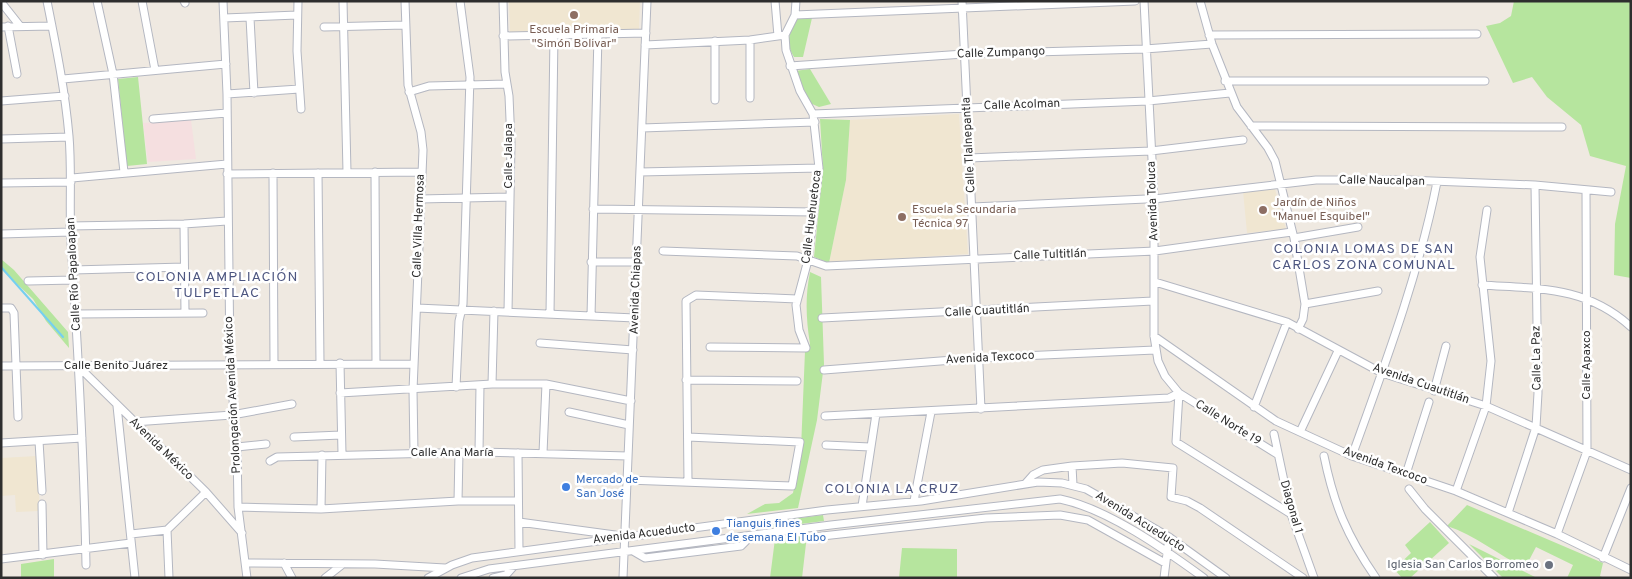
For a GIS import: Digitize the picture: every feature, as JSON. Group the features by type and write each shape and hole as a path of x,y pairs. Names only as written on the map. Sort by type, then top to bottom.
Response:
{"street":[{"name":"Calle Río Papaloapan","path":"47,1 63,79 69,137 71,180 70,229 79,366 86,565"},
{"path":"97,1 113,74 124,172"},
{"path":"142,1 155,70"},
{"name":"Prolongación Avenida México","path":"223,1 226,64 230,94 227,113 227,221 232,415 236,447 238,507 247,578"},
{"path":"298,1 301,110"},
{"path":"343,1 347,172"},
{"name":"Calle Villa Hermosa","path":"404,1 409,92 422,138 414,364 414,453"},
{"path":"456,387 470,86 460,1"},
{"name":"Calle Jalapa","path":"503,1 510,143 508,312"},
{"name":"Avenida Chiapas","path":"623,578 647,1"},
{"name":"Calle Huehuetoca","path":"710,347 806,348 799,330 797,299 808,260 819,168 815,122 790,66 781,36 775,1"},
{"path":"646,45 750,40 781,36 795,14 796,1"},
{"name":"Avenida Toluca","path":"1144,1 1154,199 1155,282 1153,301 1155,350 1165,376 1179,393"},
{"path":"1200,1 1212,44 1236,107 1272,154 1281,184 1293,235 1305,304 1303,319 1298,329"},
{"path":"1,2 20,26"},
{"path":"795,14 962,4 1135,2"},
{"name":"Calle Tlalnepantla","path":"962,4 982,409"},
{"path":"224,18 297,15"},
{"path":"250,18 254,92"},
{"path":"324,28 405,25"},
{"path":"17,74 5,26 52,26"},
{"path":"504,36 646,33"},
{"path":"1209,35 1477,34"},
{"path":"550,314 554,35"},
{"path":"591,316 598,35"},
{"path":"750,40 750,98"},
{"path":"715,41 716,100"},
{"name":"Calle Zumpango","path":"790,66 964,54 1146,49 1212,44"},
{"path":"63,79 226,64"},
{"path":"1225,81 1485,81"},
{"path":"409,92 429,86 506,84"},
{"path":"230,94 299,89"},
{"name":"Calle Acolman","path":"813,114 967,106 1148,101 1230,92"},
{"path":"1,101 65,96"},
{"path":"153,119 227,113"},
{"path":"642,128 815,122"},
{"path":"1251,126 1562,127"},
{"path":"1,139 69,137"},
{"path":"969,158 1152,151 1243,140"},
{"path":"1,183 71,180 124,172 227,164"},
{"path":"640,172 819,168"},
{"path":"375,172 376,364"},
{"path":"227,174 421,172"},
{"path":"273,173 274,364"},
{"path":"318,173 320,364"},
{"name":"Calle Naucalpan","path":"1154,199 1316,180 1534,185 1611,192"},
{"path":"1352,456 1382,373 1430,215 1437,182"},
{"name":"Calle La Paz","path":"1508,513 1536,427 1538,393 1534,185"},
{"name":"Calle Apaxco","path":"1556,534 1587,450 1588,299 1586,190"},
{"path":"420,199 509,197"},
{"path":"972,207 1146,200"},
{"path":"593,209 814,212"},
{"path":"1456,491 1486,406 1491,361 1480,256 1487,210"},
{"path":"1,234 227,221"},
{"path":"184,224 185,313"},
{"name":"Calle Tultitlán","path":"662,251 797,256 826,266 1155,251 1358,226"},
{"path":"591,262 637,262"},
{"path":"73,270 184,267"},
{"path":"28,281 74,280"},
{"name":"Avenida Cuautitlán","path":"1155,282 1287,322 1382,373 1486,406 1631,470"},
{"path":"1482,285 1564,292 1588,299 1609,309 1631,327"},
{"path":"1305,304 1378,291"},
{"path":"688,481 685,307 688,298 696,295 797,299"},
{"name":"Calle Cuautitlán","path":"822,318 977,312 1153,301"},
{"path":"1,308 10,308 13,311 18,417"},
{"path":"417,308 634,318"},
{"path":"492,384 494,312"},
{"path":"76,314 203,313"},
{"path":"1254,407 1287,322"},
{"name":"Avenida Texcoco","path":"1154,336 1276,421 1352,456 1456,491 1556,534 1631,570"},
{"path":"540,343 633,350"},
{"path":"1434,391 1446,346"},
{"name":"Avenida Texcoco","path":"824,370 979,358 1155,350"},
{"path":"1300,432 1338,351"},
{"path":"340,363 342,454"},
{"name":"Calle Benito Juárez","path":"1,366 414,364"},
{"name":"Avenida México","path":"79,366 117,406 206,492 242,533"},
{"path":"686,380 796,381"},
{"path":"340,393 492,384 546,384 631,401"},
{"path":"543,453 546,384"},
{"path":"478,452 480,385"},
{"path":"825,416 931,412 1169,398 1179,393"},
{"path":"1179,393 1176,442 1291,514"},
{"name":"Calle Norte 19","path":"1179,393 1277,454"},
{"path":"1406,474 1429,402"},
{"path":"134,422 232,415 292,404"},
{"path":"117,406 135,578"},
{"path":"569,412 630,424"},
{"path":"914,501 931,412"},
{"path":"862,506 876,414"},
{"name":"Diagonal 1","path":"1274,434 1291,514 1314,578"},
{"path":"294,437 341,435"},
{"path":"627,480 792,486 800,442 688,437"},
{"path":"1,443 82,438"},
{"path":"39,441 42,491"},
{"path":"236,447 266,444"},
{"path":"826,445 870,446"},
{"name":"Calle Ana María","path":"274,459 342,454 478,452 628,456"},
{"path":"458,501 459,453"},
{"path":"518,453 519,551"},
{"path":"321,509 322,455"},
{"path":"1324,456 1332,494 1348,534 1376,578"},
{"path":"1025,484 1033,475 1043,470 1072,466 1122,463 1173,468 1171,497 1187,501 1200,508 1303,578"},
{"path":"1072,466 1073,485"},
{"name":"Avenida Acueducto","path":"428,578 446,568 472,558 624,536 914,501 1025,484 1062,483 1086,489 1110,502 1168,537 1226,578"},
{"path":"1603,558 1631,488"},
{"path":"1409,489 1425,509 1494,578"},
{"path":"130,534 167,530 206,492"},
{"name":"Avenida Acueducto","path":"461,578 489,569 633,550 1060,499 1088,507 1166,551 1204,578"},
{"path":"238,507 321,509 458,501 518,501"},
{"path":"42,504 43,555"},
{"name":"Avenida Acueducto","path":"804,538 986,518 1060,515 1088,520 1165,563"},
{"path":"519,522 624,536"},
{"path":"167,530 169,578"},
{"path":"1164,578 1168,537"},
{"path":"1,559 132,543"},
{"path":"246,563 344,563 446,568"},
{"path":"284,563 292,578"},
{"path":"324,578 344,563"},
{"path":"493,578 506,575 514,566"}],"shaded area":[{"name":"Escuela Primaria \"Simón Bolivar\"","path":"509,1 640,1 639,29 510,33"},
{"name":"Escuela Secundaria Técnica 97","path":"959,114 968,254 829,263 846,180 850,120"},
{"path":"191,120 196,159 148,162 143,123"},
{"name":"Jardín de Niños \"Manuel Esquibel\"","path":"1275,189 1286,229 1247,233 1243,191"},
{"path":"37,456 40,511 16,512 15,495 1,496 1,458"}],"green space":[{"path":"1514,1 1631,1 1631,278 1614,275 1615,224 1626,166 1590,156 1581,125 1547,97 1532,77 1513,83 1486,26 1500,23 1511,16"},
{"path":"812,18 803,57 794,57 789,43 792,29 797,19"},
{"path":"810,69 831,104 819,107 810,103 795,71"},
{"path":"138,77 147,164 127,166 118,79"},
{"path":"820,119 850,120 846,180 829,263 814,257 823,169"},
{"path":"1,259 14,270 68,332 69,348 46,321 33,299 1,269"},
{"path":"810,272 821,277 824,364 817,420 798,508 747,514 765,504 779,503 793,493 801,449 805,351 810,344 807,290"},
{"path":"1467,505 1603,563 1600,576 1604,578 1567,578 1573,565 1536,547 1525,568 1467,535 1447,526"},
{"path":"823,515 824,521 751,530 751,524"},
{"path":"1430,522 1449,543 1410,578 1402,578 1394,569 1411,553 1405,545"},
{"path":"807,535 802,578 770,578 775,539"},
{"path":"1469,544 1537,578 1503,578"},
{"path":"902,548 957,549 957,578 899,578"},
{"path":"54,559 54,578 21,578 21,564"}],"waterway":[{"path":"1,267 63,337"}],"place":[{"name":"Escuela Primaria \"Simón Bolivar\"","path":"574,15"},
{"name":"Jardín de Niños \"Manuel Esquibel\"","path":"1263,210"},
{"name":"Escuela Secundaria Técnica 97","path":"902,217"},
{"name":"Mercado de San José","path":"566,487"},
{"name":"Tianguis fines de semana El Tubo","path":"716,531"},
{"name":"Iglesia San Carlos Borromeo","path":"1549,565"}],"district":[{"name":"COLONIA LOMAS DE SAN CARLOS ZONA COMUNAL","path":"1364,258"},
{"name":"COLONIA AMPLIACIÓN TULPETLAC","path":"217,286"},
{"name":"COLONIA LA CRUZ","path":"892,489"}]}
